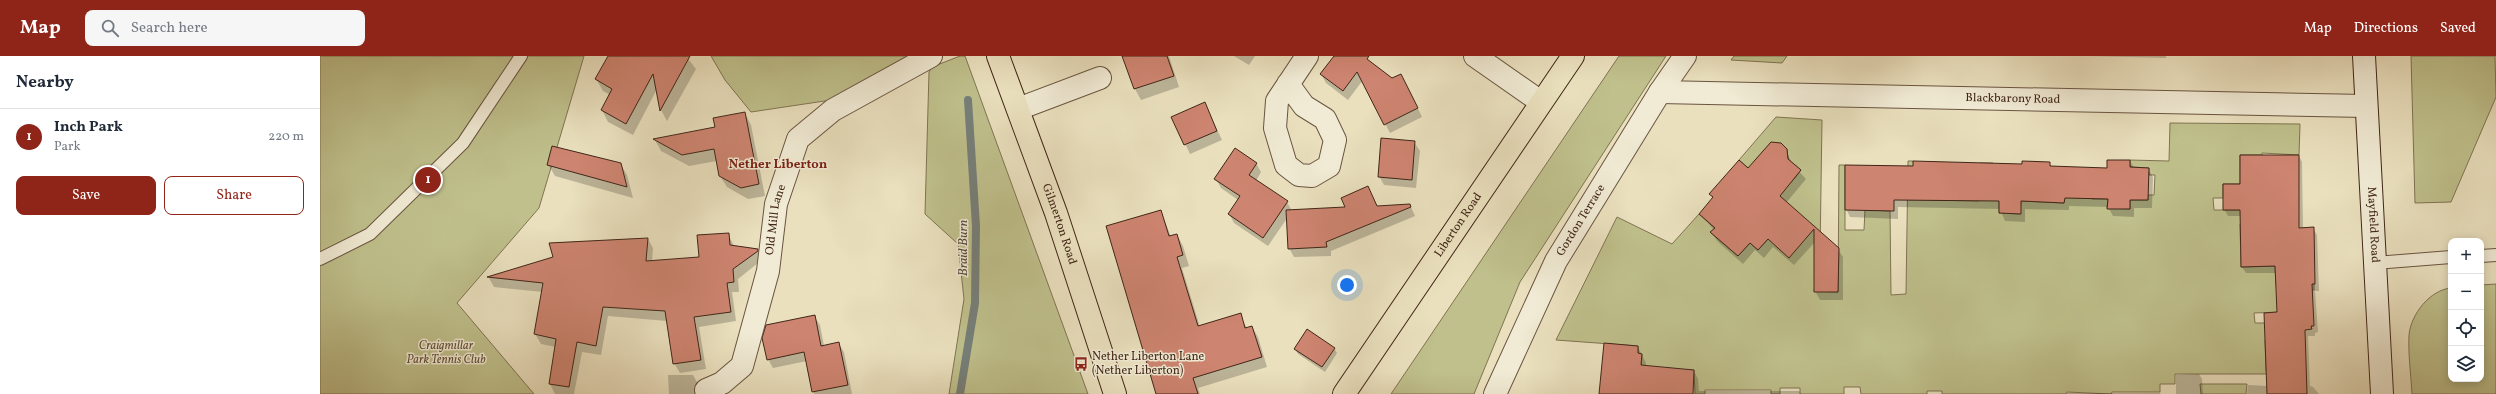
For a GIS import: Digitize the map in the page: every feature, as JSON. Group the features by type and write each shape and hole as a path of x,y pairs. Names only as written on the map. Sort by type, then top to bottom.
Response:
{"main road":[{"name":"Gilmerton Road","path":"998,56 1056,213 1115,394"},
{"name":"Liberton Road","path":"1344,394 1573,56"}],"street":[{"name":"Old Mill Lane","path":"706,390 722,383 742,366 768,271 776,204 798,139 832,110 931,56"},
{"path":"1288,84 1307,56"},
{"path":"1475,56 1541,102"},
{"name":"Gordon Terrace","path":"1495,394 1556,261 1660,92 1685,56"},
{"name":"Mayfield Road","path":"2364,56 2382,394"},
{"path":"1018,110 1100,78"},
{"name":"Blackbarony Road","path":"1660,92 2366,106"}],"lane":[{"path":"320,259 370,234 463,143 521,56"},
{"path":"2484,256 2496,255"},
{"path":"2375,263 2448,257"}],"green space":[{"name":"Craigmillar Park Tennis Club","path":"320,56 584,56 539,208 457,303 534,394 320,394"},
{"path":"711,56 912,56 838,99 751,112 725,80"},
{"path":"960,56 965,56 1088,394 949,394 964,299 958,244 925,214 929,72 932,67"},
{"path":"1619,56 1666,56 1520,282 1474,394 1391,394"},
{"path":"1734,56 1787,56 1782,63 1731,60"},
{"path":"2411,56 2495,56 2496,97 2451,202 2415,203"},
{"path":"1776,117 1822,120 1820,254 1814,291 1838,292 1839,165 1845,165 1845,230 1864,230 1865,210 1890,211 1891,295 1906,294 1908,161 1913,161 1930,200 1979,201 1980,163 1993,163 1992,172 2000,172 1999,213 2020,214 2021,201 2064,203 2065,174 2092,193 2092,199 2108,199 2107,208 2130,209 2130,200 2148,200 2148,195 2154,195 2155,175 2149,175 2149,168 2130,167 2130,160 2169,161 2170,123 2300,124 2299,155 2262,153 2262,155 2240,155 2240,184 2223,184 2223,198 2213,198 2214,210 2240,210 2263,224 2240,224 2241,267 2275,266 2276,285 2314,284 2314,290 2308,290 2308,311 2254,313 2255,323 2273,323 2265,340 2266,371 2294,371 2294,374 2175,374 2175,384 2160,384 2160,392 2112,392 2111,394 2067,392 2066,394 1942,394 1942,391 1927,391 1927,394 1861,394 1860,387 1844,387 1844,394 1800,394 1800,388 1780,388 1780,394 1771,394 1771,390 1705,390 1705,394 1695,394 1694,370 1641,368 1642,354 1638,353 1638,346 1556,340 1617,217 1672,244 1699,214 1715,228 1711,233 1738,256 1750,243 1758,250 1768,239 1770,188 1781,169 1794,179 1801,170 1788,159 1787,149 1781,143 1754,173 1739,160"},
{"path":"2496,284 2496,394 2412,394 2409,335 2413,319 2429,298 2436,293 2448,289 2448,382 2484,382 2484,285"},
{"path":"2200,384 2247,384 2246,394 2201,394"}],"building":[{"path":"608,56 690,56 660,111 653,74 626,124 601,110 612,89 595,79"},
{"path":"1122,56 1167,56 1174,76 1134,89"},
{"path":"1334,56 1369,56 1367,59 1392,78 1401,74 1418,108 1384,125 1357,72 1343,91 1320,74"},
{"path":"1205,102 1217,131 1184,145 1171,117"},
{"path":"745,112 759,184 741,188 719,176 714,149 682,155 653,139 715,127 713,118"},
{"path":"1381,138 1415,141 1412,180 1378,177"},
{"path":"1771,142 1781,143 1787,149 1788,159 1801,170 1780,196 1839,248 1838,292 1814,292 1814,229 1789,258 1768,239 1758,250 1750,243 1738,256 1710,232 1715,228 1699,214 1713,197 1709,194 1739,160 1748,168"},
{"path":"552,146 621,163 627,187 547,165"},
{"path":"1235,148 1257,163 1249,175 1288,201 1263,238 1228,214 1240,196 1214,179"},
{"path":"2240,155 2299,155 2299,228 2314,227 2315,284 2312,284 2314,326 2311,326 2312,329 2305,330 2307,394 2267,394 2264,313 2277,312 2275,266 2241,267 2240,210 2223,210 2223,184 2240,184"},
{"path":"2107,160 2130,160 2130,167 2149,168 2148,200 2130,200 2130,209 2107,209 2108,199 2065,198 2064,203 2021,201 2021,214 1999,213 1999,201 1894,200 1894,211 1845,210 1845,165 1913,166 1913,161 2022,164 2022,161 2050,162 2050,166 2107,168"},
{"path":"1368,186 1377,206 1410,204 1411,207 1326,242 1327,247 1288,249 1286,210 1345,207 1341,198"},
{"path":"1161,210 1169,236 1177,234 1183,255 1177,257 1198,326 1241,313 1245,328 1252,326 1262,357 1193,378 1198,394 1156,394 1106,226"},
{"path":"729,233 730,245 758,249 758,251 733,269 734,282 727,283 731,312 694,317 701,360 673,364 665,311 603,307 596,346 577,342 569,387 549,384 556,339 534,334 543,283 487,277 553,257 549,243 648,238 646,261 699,257 697,235"},
{"path":"815,315 821,346 839,342 848,385 812,392 804,352 767,360 762,338 766,325"},
{"path":"1307,329 1335,348 1322,367 1294,349"},
{"path":"1604,343 1638,346 1638,353 1642,354 1641,365 1694,370 1693,394 1599,394"}],"waterway":[{"name":"Braid Burn","path":"960,394 975,303 976,226 968,100"}],"place":[{"name":"Inch Park","path":"428,180"},
{"name":"Nether Liberton Lane (Nether Liberton)","path":"1081,364"}],"district":[{"name":"Nether Liberton","path":"778,165"}]}
